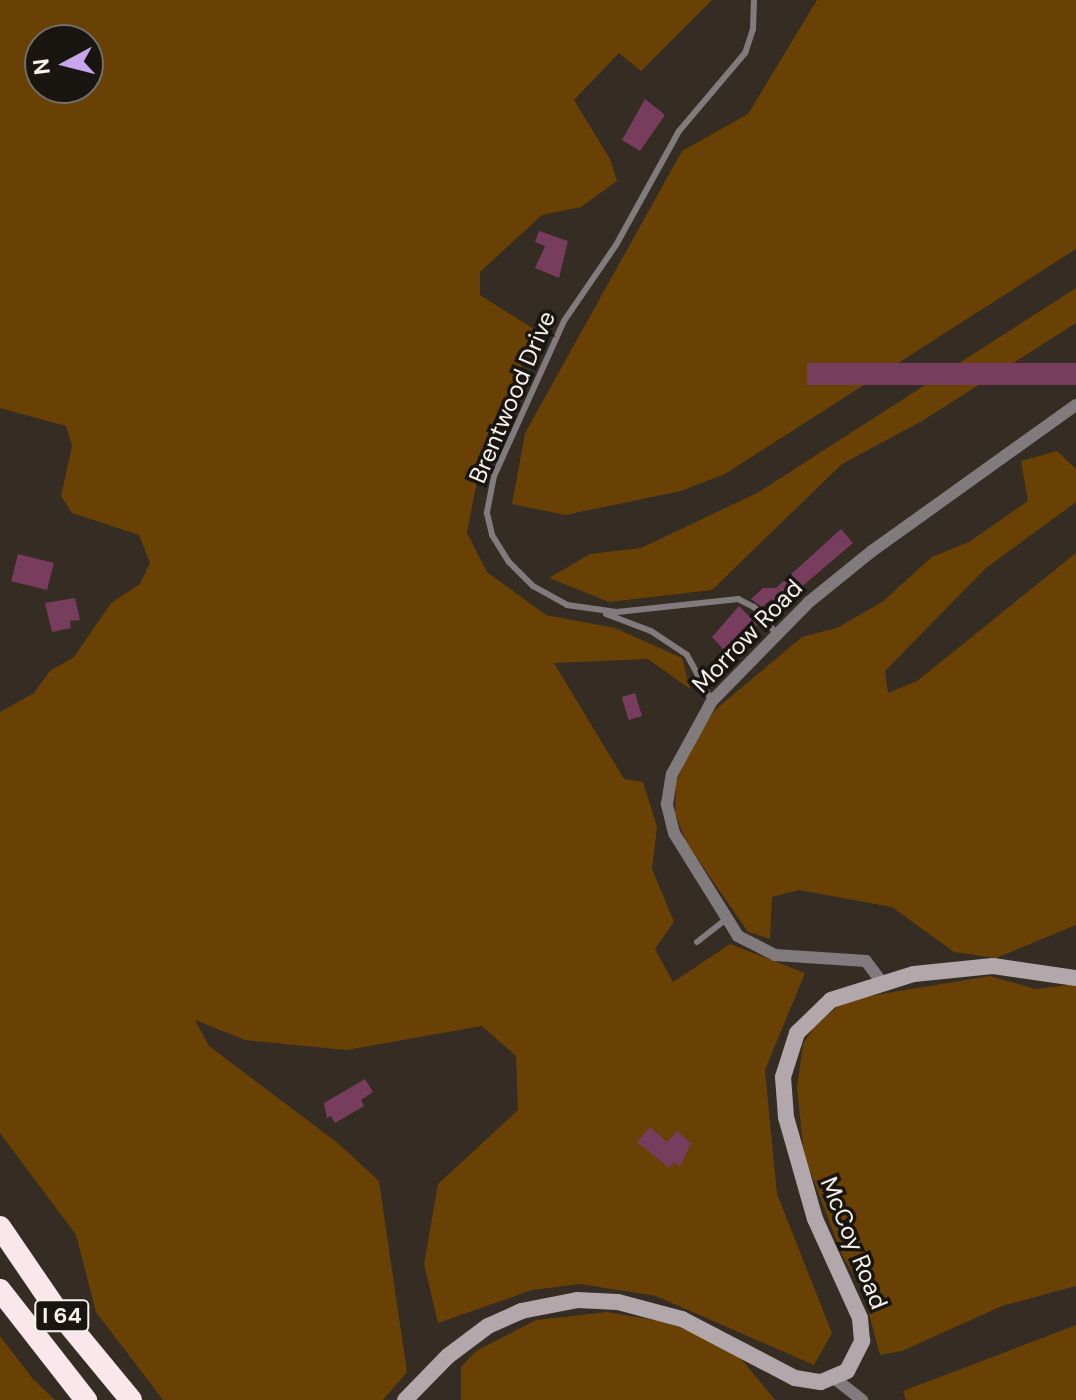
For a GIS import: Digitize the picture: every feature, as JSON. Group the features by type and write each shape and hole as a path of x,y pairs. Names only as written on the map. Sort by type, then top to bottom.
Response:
{"highway":[{"name":"I 64","path":"0,1227 56,1309 131,1400"},
{"name":"I 64","path":"0,1290 86,1400"}],"street":[{"name":"Morrow Road","path":"881,981 872,965 858,959 760,951 738,936 680,849 667,804 682,749 712,701 776,633 872,551 1076,405"},
{"name":"McCoy Road","path":"834,1378 855,1360 863,1329 807,1198 786,1117 783,1077 790,1047 806,1020 831,1000 881,981 965,966 1019,968 1076,978"},
{"path":"405,1400 448,1356 488,1326 530,1309 577,1300 661,1312 795,1378 834,1378 862,1400"}],"lane":[{"name":"Brentwood Drive","path":"754,0 753,29 745,53 679,131 616,245 577,296 489,490 489,524 509,562 543,593 599,612 738,599 754,607 776,633"},
{"path":"599,612 673,644 694,665 712,701"},
{"path":"697,942 726,919"}],"shaded area":[{"path":"0,0 712,0 641,71 619,53 574,100 610,159 617,181 581,207 542,215 480,272 480,295 537,331 482,455 467,533 487,572 546,615 615,628 682,658 690,689 648,659 554,663 624,779 643,782 657,827 652,869 674,922 655,949 673,982 730,944 805,973 765,1070 777,1194 832,1333 814,1365 656,1296 580,1284 532,1290 438,1323 424,1264 438,1184 518,1110 516,1056 482,1026 347,1050 245,1040 195,1020 209,1046 339,1144 379,1181 407,1372 383,1400 163,1400 96,1312 76,1235 0,1133 0,712 34,693 50,671 74,657 111,603 140,584 150,563 139,535 72,513 61,496 72,446 66,426 0,408"},
{"path":"817,0 1076,0 1076,249 725,474 681,491 565,515 512,504 525,433 682,151 748,114"},
{"path":"1076,288 1076,323 922,421 842,464 712,590 609,602 549,578 590,554 641,548 759,492"},
{"path":"1057,451 1076,469 1076,502 986,568 885,671 888,693 917,681 1076,553 1076,925 996,958 954,952 892,907 799,890 772,897 770,939 748,932 686,842 675,813 676,783 693,741 716,709 802,637 837,628 882,602 932,557 969,542 1028,501 1021,461"},
{"path":"990,976 1035,989 1076,984 1076,1286 1002,1306 902,1351 880,1355 863,1291 842,1255 804,1155 797,1088 803,1044 814,1027 845,1000"},
{"path":"607,1312 666,1322 718,1343 737,1354 775,1400 461,1400 461,1367 476,1351 536,1320"},
{"path":"1076,1325 1076,1400 906,1400 903,1391"},
{"path":"0,1336 33,1379 55,1400 0,1400"}],"building":[{"path":"645,99 665,115 640,151 622,140"},
{"path":"539,231 568,241 559,278 535,268 545,246 535,242"},
{"path":"807,363 1076,363 1076,385 807,385"},
{"path":"841,529 853,543 778,607 772,599 762,607 751,599 763,588 776,588"},
{"path":"18,554 54,563 47,590 11,581"},
{"path":"75,598 80,620 70,621 71,628 52,632 45,603"},
{"path":"739,606 758,625 723,649 712,637"},
{"path":"635,693 642,716 629,720 622,697"},
{"path":"365,1079 373,1092 361,1100 364,1106 335,1123 331,1116 327,1118 324,1103"},
{"path":"650,1127 667,1142 677,1131 691,1143 680,1167 675,1162 669,1168 637,1142"}]}
